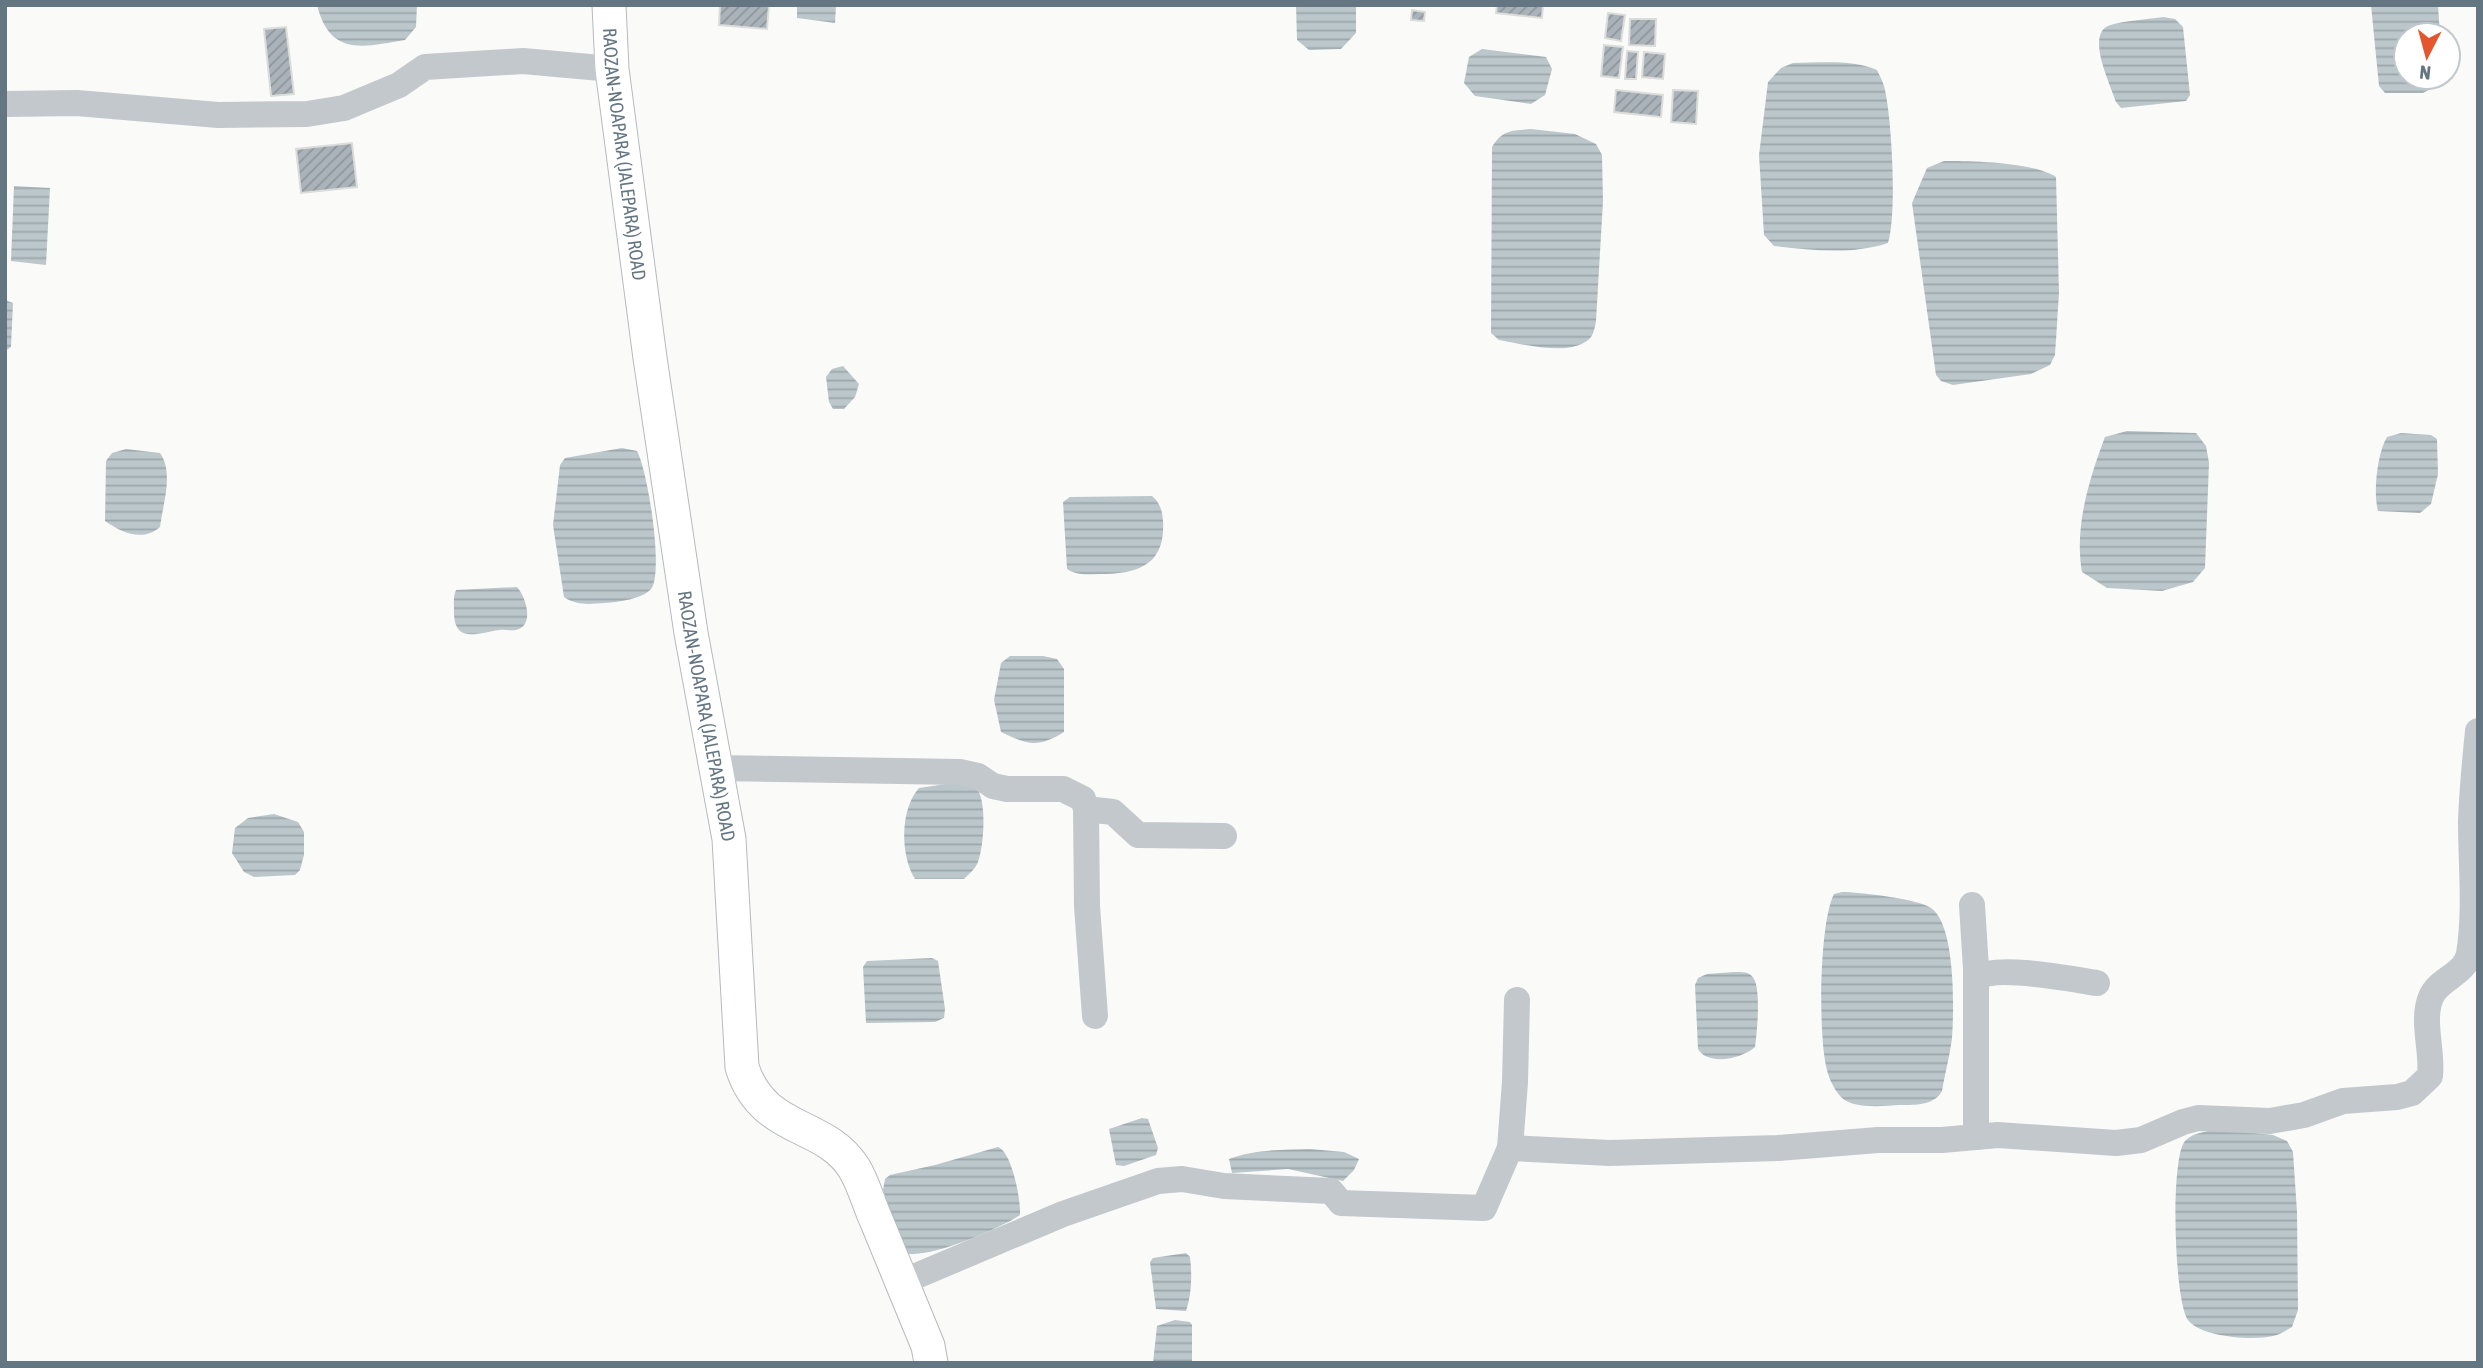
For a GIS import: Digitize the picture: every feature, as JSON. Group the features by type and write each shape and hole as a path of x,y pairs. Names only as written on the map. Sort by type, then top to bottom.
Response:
{"main road":[{"name":"RAOZAN-NOAPARA (JALEPARA) ROAD","path":"609,5 612,69 652,372 691,633 729,839 742,1067 746,1080 770,1111 826,1142 854,1168 928,1346 931,1363"}],"street":[{"path":"5,104 77,103 218,115 307,114 344,108 400,85 425,67 523,61 612,69"},
{"path":"1510,1149 1610,1153 1778,1148 1997,1135 2116,1143 2141,1140 2198,1118 2270,1121 2304,1115 2343,1101 2397,1097 2412,1093 2430,1076 2427,1018 2431,998 2439,985 2470,976 2468,959 2472,930 2472,800 2477,741"},
{"path":"716,768 960,772 978,776 993,786 1007,789 1063,789 1083,799 1086,809 1087,906 1095,1016"},
{"path":"1086,809 1113,812 1138,835 1224,836"},
{"path":"1972,905 1976,978 1976,1136"},
{"path":"1976,978 1983,972 2018,973 2097,983"},
{"path":"902,1282 1063,1214 1158,1181 1182,1179 1224,1186 1331,1191 1341,1203 1484,1208 1510,1149 1517,1000"}],"shaded area":[{"path":"317,5 417,5 416,27 405,40 375,45 350,45 339,41 330,33"},
{"path":"797,5 836,5 835,23 797,18"},
{"path":"1296,5 1356,5 1356,33 1341,49 1309,50 1297,40"},
{"path":"2371,5 2438,5 2439,21 2392,21 2392,91 2427,91 2385,93 2379,86"},
{"path":"2163,17 2175,19 2183,27 2190,95 2186,101 2121,108 2116,102 2102,61 2099,40 2102,31 2113,24"},
{"path":"1482,49 1546,57 1552,69 1545,95 1531,104 1475,96 1464,83 1469,57"},
{"path":"1793,63 1846,63 1877,70 1883,82 1888,105 1891,145 1893,190 1888,243 1860,249 1817,250 1774,246 1764,235 1759,155 1768,82 1781,68"},
{"path":"1531,129 1575,134 1596,144 1602,155 1603,201 1596,321 1591,337 1573,347 1547,348 1521,344 1499,340 1491,333 1492,147 1504,134"},
{"path":"1944,161 2018,165 2056,177 2059,293 2055,355 2050,365 2031,374 1953,385 1941,381 1936,375 1912,203 1927,168"},
{"path":"14,186 50,188 46,265 11,261"},
{"path":"5,300 13,303 11,347 5,351"},
{"path":"843,366 859,384 855,397 844,409 833,409 829,402 826,377 832,369"},
{"path":"2127,431 2196,433 2206,446 2209,463 2205,568 2193,582 2162,591 2107,588 2082,572 2080,538 2084,504 2094,470 2105,437"},
{"path":"2401,433 2431,435 2437,439 2438,474 2431,504 2420,513 2378,511 2378,463 2387,437"},
{"path":"622,448 637,451 646,479 655,544 655,579 651,589 630,599 594,604 574,602 564,597 553,525 560,465 565,458"},
{"path":"126,449 160,453 164,461 167,479 160,527 147,534 125,532 105,521 106,461 112,453"},
{"path":"1152,496 1161,510 1163,535 1160,547 1147,564 1113,574 1083,574 1067,569 1063,502 1070,497"},
{"path":"517,587 527,611 522,627 476,634 463,633 458,629 454,612 456,590"},
{"path":"1010,656 1043,656 1057,659 1064,669 1064,732 1047,741 1033,743 1001,732 994,700 1001,663"},
{"path":"953,783 977,789 980,795 984,824 978,862 964,879 915,879 905,845 908,808 919,788"},
{"path":"274,814 298,822 304,832 304,855 300,870 295,875 254,877 244,872 232,853 235,828 248,818"},
{"path":"1842,892 1914,902 1931,908 1939,917 1949,949 1953,1008 1952,1038 1942,1091 1934,1100 1917,1105 1854,1104 1842,1098 1829,1077 1822,1033 1821,981 1829,909 1834,894"},
{"path":"932,958 938,961 944,1018 935,1022 866,1023 863,967 867,961"},
{"path":"1734,972 1750,975 1756,985 1758,1012 1755,1047 1734,1057 1709,1058 1698,1049 1695,985 1698,978 1707,974"},
{"path":"1142,1118 1148,1119 1158,1148 1156,1155 1124,1166 1116,1165 1109,1129"},
{"path":"2220,1129 2273,1135 2287,1141 2293,1152 2297,1212 2298,1310 2292,1327 2276,1335 2253,1338 2215,1334 2194,1326 2183,1308 2176,1230 2180,1153 2188,1138"},
{"path":"998,1147 1011,1167 1020,1215 982,1235 947,1247 930,1252 906,1253 883,1190 885,1179 890,1175"},
{"path":"1310,1149 1344,1152 1359,1159 1354,1170 1343,1181 1288,1169 1232,1173 1229,1159 1258,1152"},
{"path":"1186,1253 1190,1257 1191,1277 1186,1311 1156,1309 1150,1262 1153,1258"},
{"path":"1175,1320 1190,1322 1192,1325 1192,1363 1153,1363 1157,1326"}],"building":[{"path":"720,5 769,5 767,29 719,25"},
{"path":"1497,5 1543,5 1542,18 1496,13"},
{"path":"1412,10 1425,12 1424,21 1411,20"},
{"path":"1608,13 1625,15 1621,41 1605,38"},
{"path":"1630,19 1656,19 1655,46 1629,45"},
{"path":"286,27 294,94 271,96 264,29"},
{"path":"1604,45 1623,47 1619,78 1601,76"},
{"path":"1627,51 1638,52 1636,79 1625,79"},
{"path":"1644,52 1665,54 1663,79 1642,77"},
{"path":"1616,90 1663,95 1661,117 1614,112"},
{"path":"1673,90 1698,91 1696,124 1671,122"},
{"path":"352,143 357,187 301,193 296,149"}]}
